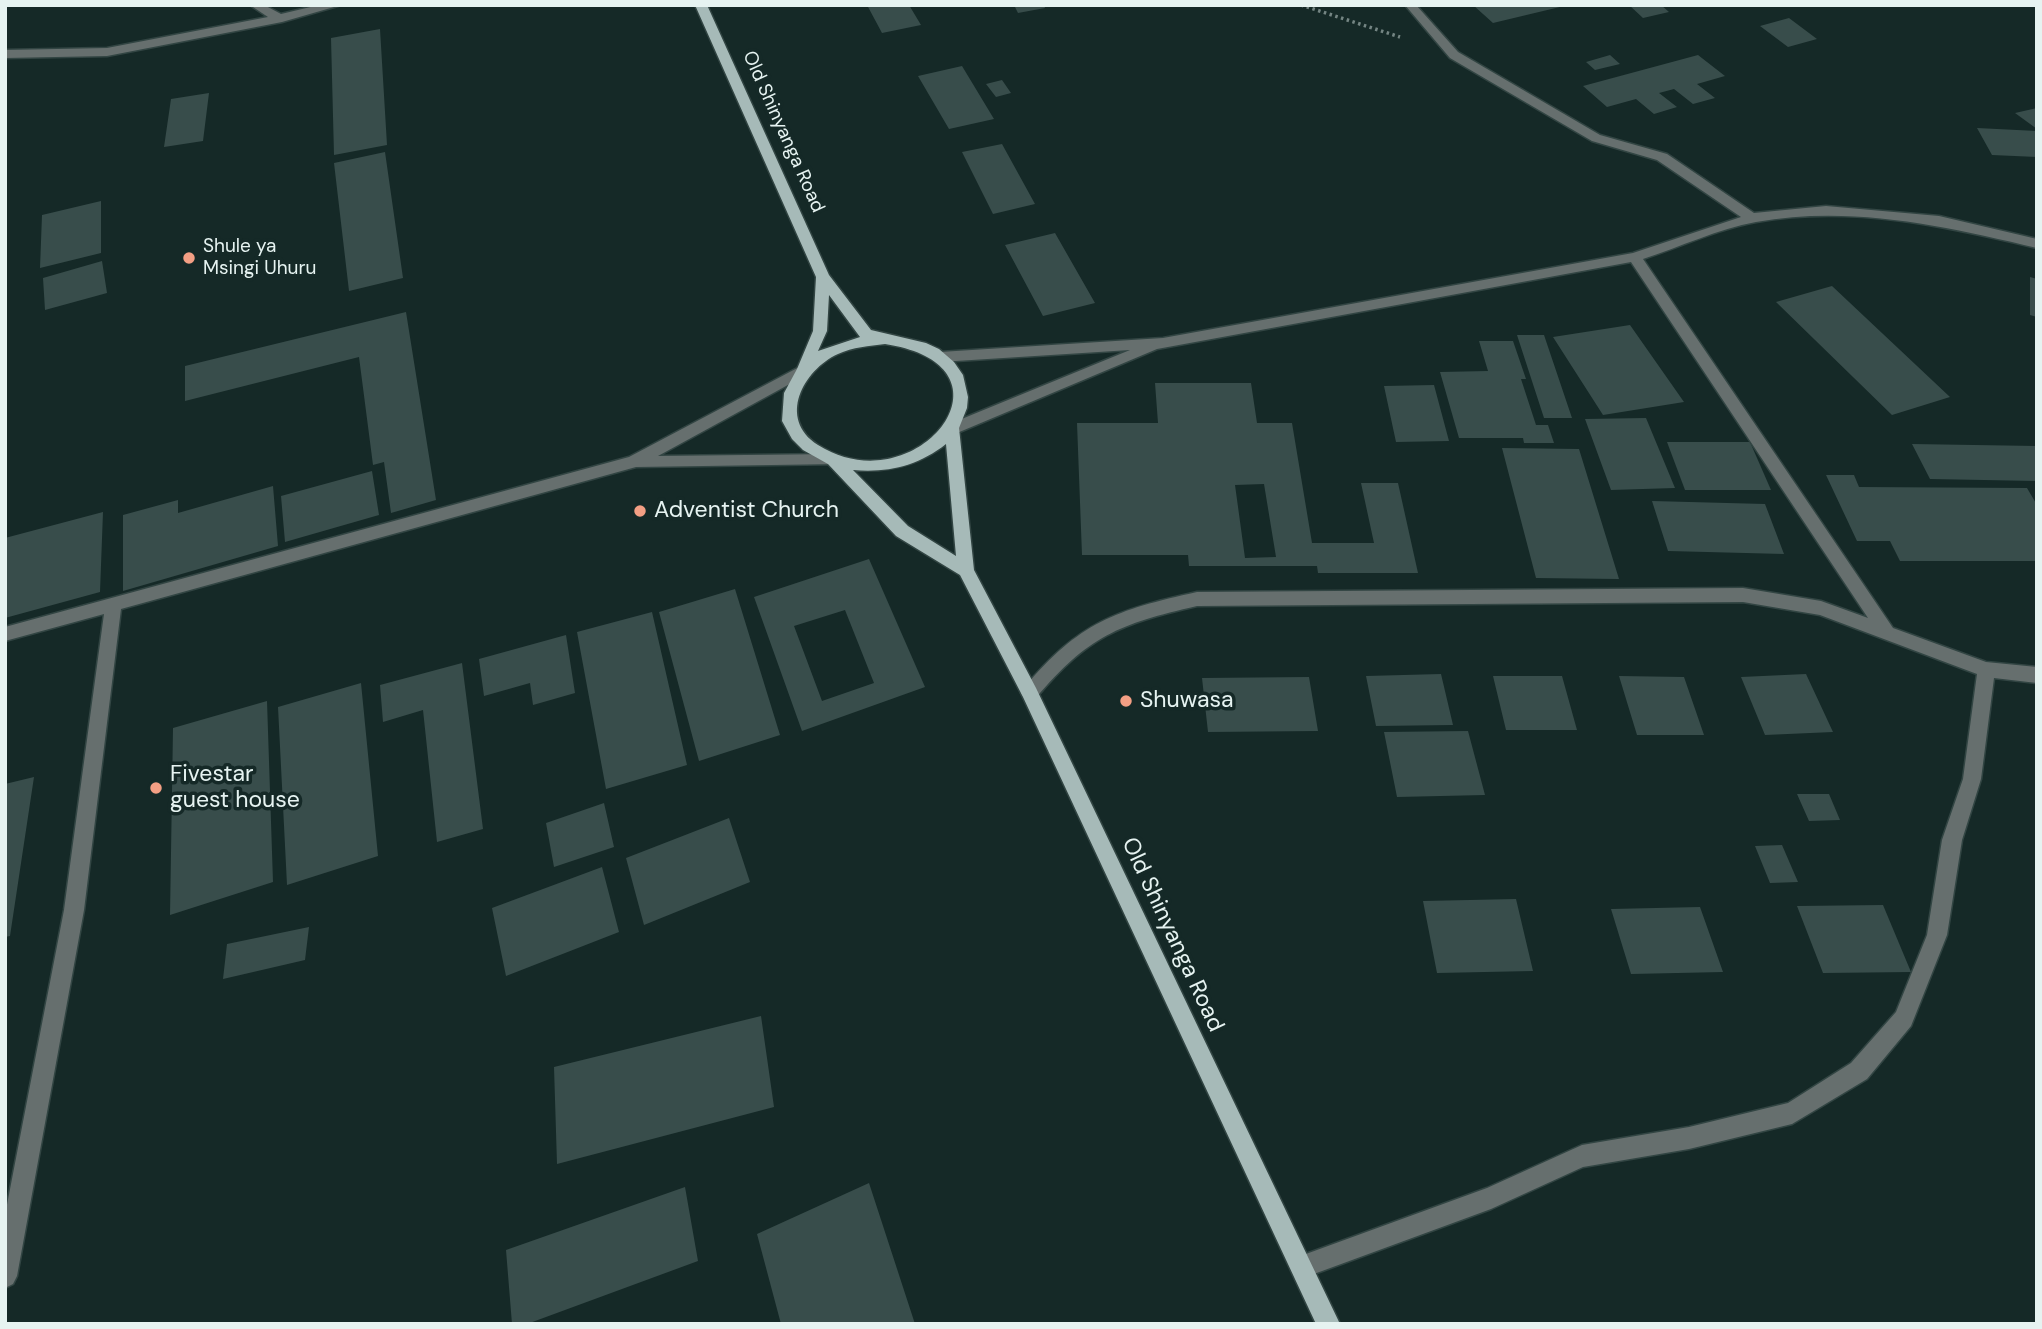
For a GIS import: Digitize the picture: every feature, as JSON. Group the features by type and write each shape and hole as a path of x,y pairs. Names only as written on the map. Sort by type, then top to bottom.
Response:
{"main road":[{"name":"Old Shinyanga Road","path":"701,5 823,277 866,334 914,344 940,357 958,378 962,403 952,429 930,449 901,462 867,466 834,460"},
{"name":"Old Shinyanga Road","path":"823,277 820,331 790,394 790,421 806,444 834,460 902,531 966,570"},
{"name":"Old Shinyanga Road","path":"803,370 825,353 854,342 885,339 914,344"},
{"name":"Old Shinyanga Road","path":"952,429 966,570 1031,693 1328,1324"}],"street":[{"path":"255,5 282,19"},
{"path":"5,54 107,52 282,19 336,5"},
{"path":"1410,5 1454,55 1596,138 1662,157 1752,218"},
{"path":"940,357 1163,343 1635,257 1752,218 1826,210 1940,220 2037,244"},
{"path":"1635,257 1888,634"},
{"path":"952,429 1163,343"},
{"path":"5,634 113,607 634,462 803,370"},
{"path":"634,462 834,460"},
{"path":"1031,693 1058,658 1086,636 1128,614 1197,599 1743,595 1821,608 1986,670 2037,675"},
{"path":"5,1276 74,910 113,607"},
{"path":"1303,1266 1491,1198 1581,1156 1689,1138 1792,1113 1859,1071 1904,1019 1937,935 1952,840 1972,779 1986,670"}],"path":[{"path":"1301,5 1454,55"}],"building":[{"path":"867,5 909,5 921,25 882,33"},
{"path":"1014,5 1044,5 1045,8 1018,13"},
{"path":"1473,5 1564,5 1564,6 1493,23"},
{"path":"1629,5 1661,5 1669,12 1643,18"},
{"path":"1789,18 1817,39 1788,47 1760,26"},
{"path":"380,29 387,145 334,155 331,38"},
{"path":"1610,55 1620,64 1595,70 1586,62"},
{"path":"1698,55 1725,76 1697,84 1715,98 1693,104 1674,89 1659,93 1677,107 1654,114 1636,99 1607,107 1583,86"},
{"path":"962,66 994,119 949,129 918,76"},
{"path":"1002,80 1011,93 996,97 986,84"},
{"path":"209,93 203,141 164,147 171,99"},
{"path":"2037,108 2037,129 2015,113"},
{"path":"1977,128 2037,131 2037,157 1992,155"},
{"path":"1002,144 1035,204 993,214 962,152"},
{"path":"385,152 403,278 349,291 334,163"},
{"path":"101,201 101,253 40,268 42,215"},
{"path":"1055,233 1095,303 1043,316 1005,245"},
{"path":"102,261 107,293 45,310 43,278"},
{"path":"2030,277 2037,279 2037,317 2030,315"},
{"path":"1832,286 1950,397 1892,415 1776,302"},
{"path":"406,312 436,500 391,513 384,462 373,465 359,357 185,401 185,366"},
{"path":"1630,325 1684,402 1603,415 1553,337"},
{"path":"1517,335 1544,335 1572,418 1544,418"},
{"path":"1479,341 1513,341 1526,379 1521,379 1536,425 1548,425 1554,443 1524,443 1523,438 1459,438 1440,372 1488,371"},
{"path":"1155,383 1251,383 1257,423 1292,423 1312,543 1374,543 1361,483 1398,483 1418,573 1318,573 1317,566 1189,566 1188,555 1082,555 1077,423 1158,423","holes":["1264,484 1276,557 1245,558 1235,485"]},
{"path":"1434,385 1449,441 1396,442 1384,386"},
{"path":"1646,418 1675,488 1611,490 1585,419"},
{"path":"1667,442 1750,442 1771,490 1685,490"},
{"path":"1912,444 2037,446 2037,481 1930,479"},
{"path":"1502,448 1579,449 1619,579 1536,578"},
{"path":"372,471 379,515 285,542 281,496"},
{"path":"1826,475 1854,475 1859,487 2027,488 2037,505 2037,561 1900,561 1890,541 1857,541"},
{"path":"273,486 278,546 123,591 123,515 178,500 178,513"},
{"path":"1652,501 1765,504 1784,554 1668,551"},
{"path":"103,512 100,592 5,618 5,538"},
{"path":"869,559 925,687 802,731 754,597","holes":["845,610 874,683 822,701 794,626"]},
{"path":"735,589 780,735 699,761 659,612"},
{"path":"652,612 687,765 606,789 577,632"},
{"path":"566,635 575,693 533,705 530,683 484,696 479,659"},
{"path":"462,663 483,829 437,842 423,710 383,722 380,685"},
{"path":"1441,674 1453,725 1376,726 1366,676"},
{"path":"1806,674 1833,732 1765,735 1741,677"},
{"path":"1493,676 1562,676 1577,730 1506,730"},
{"path":"1619,676 1684,677 1704,735 1637,735"},
{"path":"1309,677 1318,731 1208,732 1202,678"},
{"path":"361,683 378,856 287,885 278,707"},
{"path":"267,701 273,882 170,915 173,728"},
{"path":"1468,731 1485,795 1397,797 1384,732"},
{"path":"34,777 10,936 5,937 5,784"},
{"path":"1797,794 1829,794 1840,820 1809,821"},
{"path":"604,803 614,847 554,867 546,823"},
{"path":"729,818 750,882 644,925 626,858"},
{"path":"1782,845 1798,882 1770,883 1755,846"},
{"path":"602,867 619,932 506,976 492,908"},
{"path":"1516,899 1533,971 1437,973 1423,901"},
{"path":"1883,905 1911,972 1823,973 1797,906"},
{"path":"1700,907 1723,972 1631,974 1611,909"},
{"path":"309,927 305,960 223,979 227,944"},
{"path":"761,1016 774,1107 557,1164 554,1067"},
{"path":"869,1183 915,1324 781,1324 757,1234"},
{"path":"685,1187 698,1261 527,1324 512,1324 506,1250"}],"place":[{"name":"Shule ya Msingi Uhuru","path":"189,258"},
{"name":"Adventist Church","path":"640,511"},
{"name":"Shuwasa","path":"1126,701"},
{"name":"Fivestar guest house","path":"156,788"}]}
